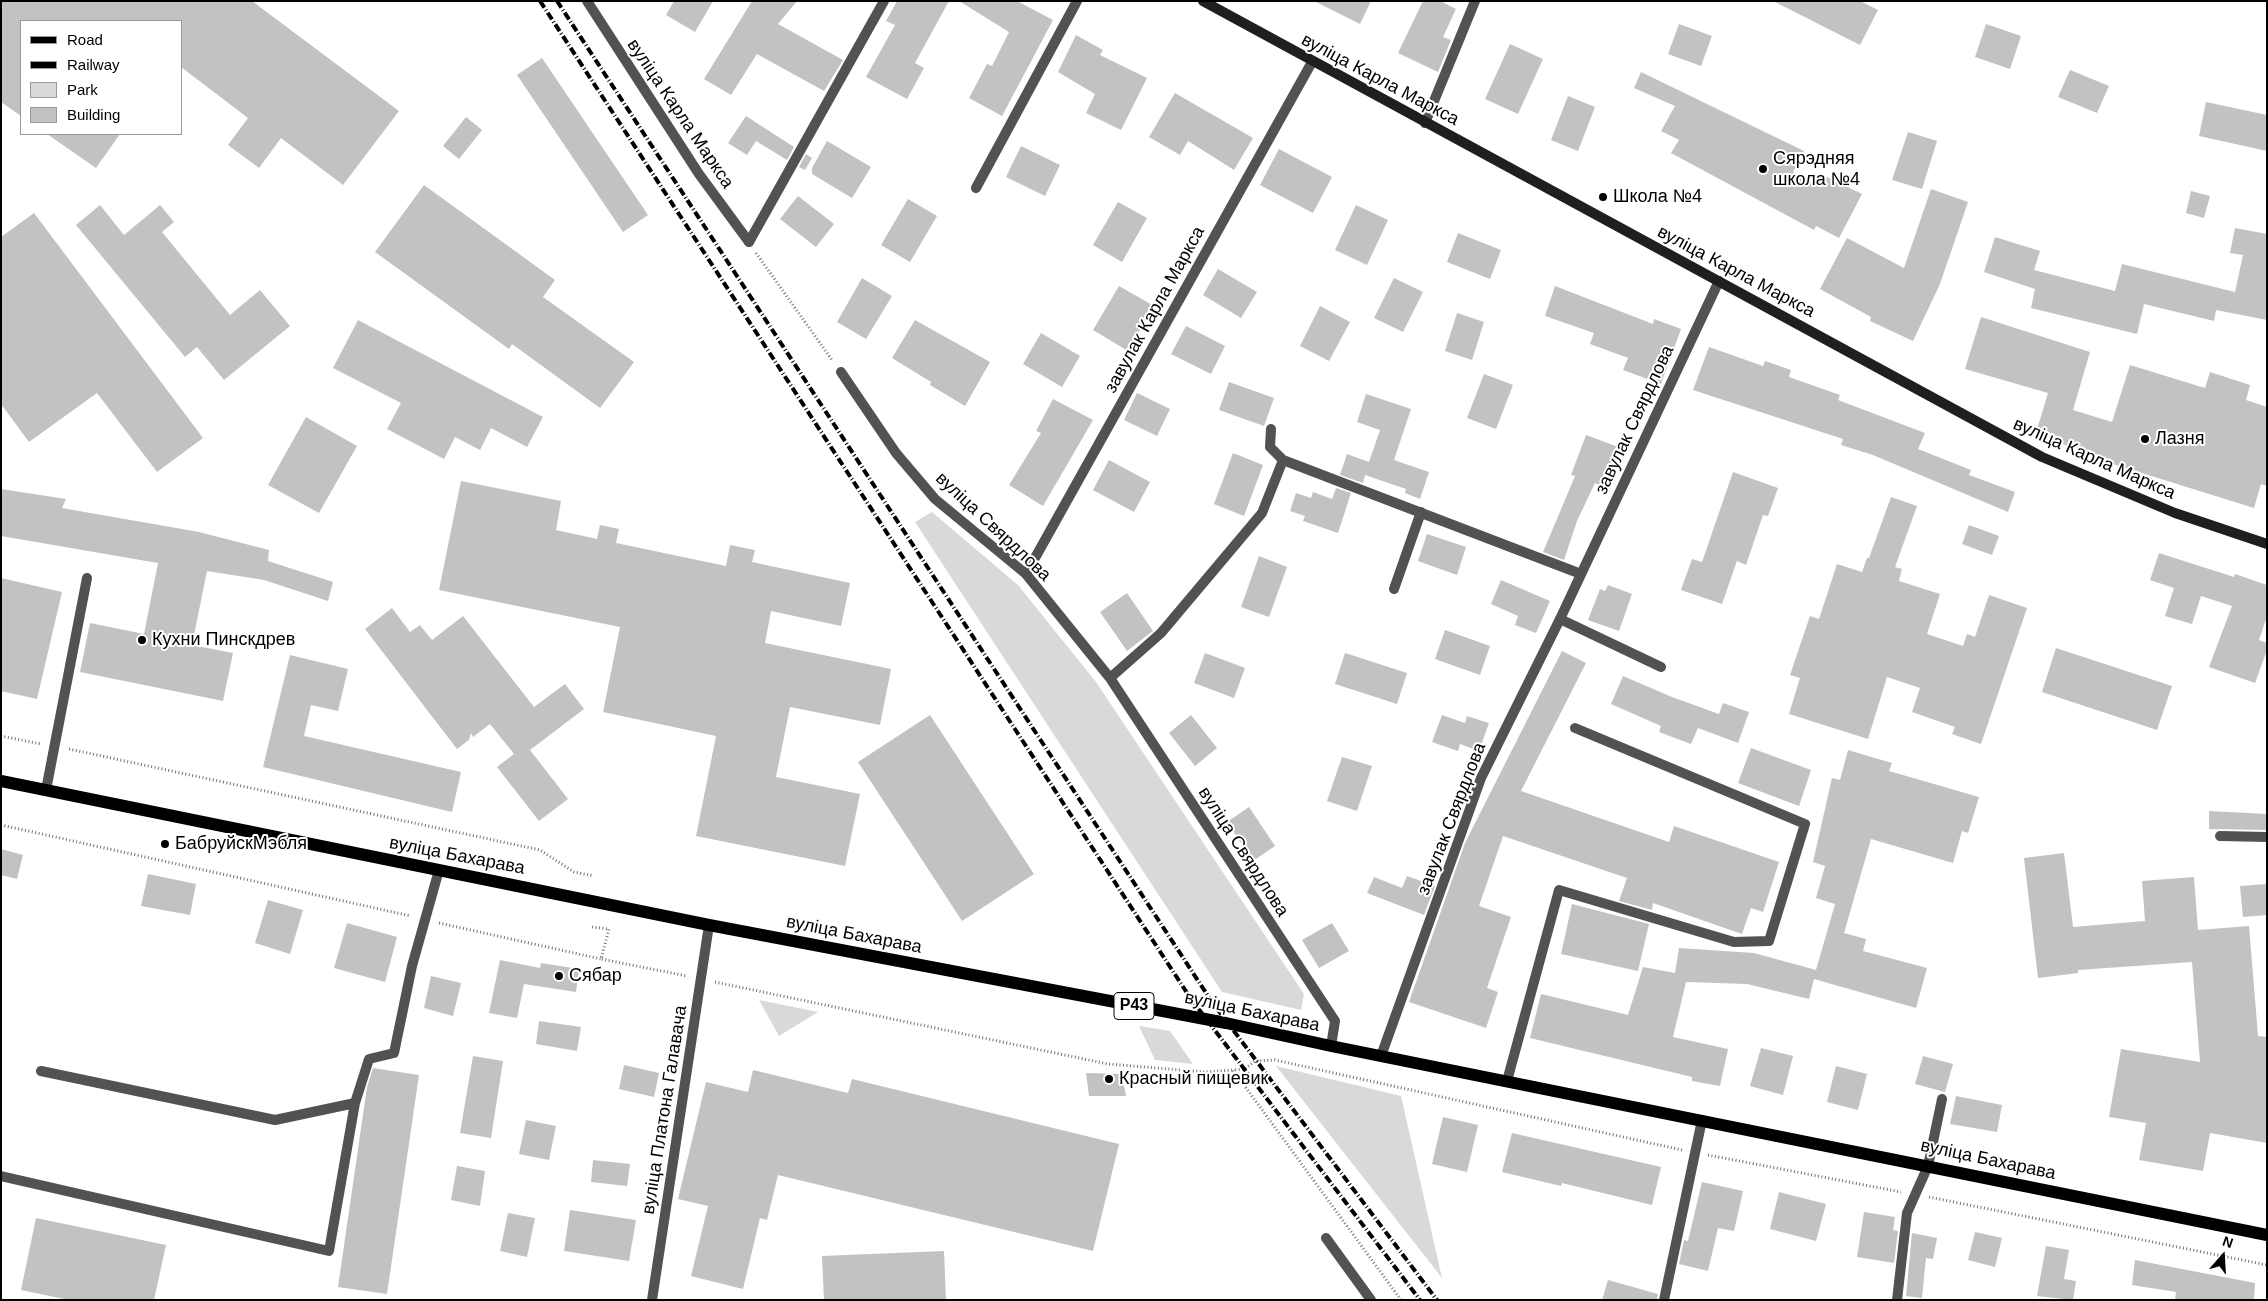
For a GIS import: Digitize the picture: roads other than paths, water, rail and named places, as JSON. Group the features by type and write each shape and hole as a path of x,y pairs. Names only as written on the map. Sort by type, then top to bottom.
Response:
{"main road":[{"name":"вуліца Карла Маркса","path":"1203,1 1312,62 2042,457 2175,513 2267,544"},
{"name":"вуліца Бахарава","path":"1,781 710,925 1226,1023 2267,1236"}],"street":[{"name":"вуліца Карла Маркса","path":"587,1 699,174 749,242 884,1"},
{"path":"976,188 1077,1"},
{"path":"1425,123 1475,1"},
{"name":"завулак Карла Маркса","path":"1026,574 1312,62"},
{"name":"завулак Свярдлова","path":"1381,1056 1481,778 1560,619 1719,281"},
{"name":"вуліца Свярдлова","path":"841,372 896,453 936,499 1026,574 1110,678 1335,1021 1331,1046"},
{"path":"1271,429 1270,447 1283,460 1581,574"},
{"path":"1110,678 1161,633 1262,512 1283,460"},
{"path":"1394,589 1422,512"},
{"path":"46,790 87,578"},
{"path":"1560,619 1661,667"},
{"path":"1507,1081 1559,890 1734,942 1769,941 1805,824 1575,728"},
{"path":"2220,836 2267,837"},
{"path":"1,1176 329,1251 355,1103 368,1059 394,1053 412,966 427,920 439,870"},
{"name":"вуліца Платона Галавача","path":"652,1300 710,925"},
{"path":"41,1071 275,1120 355,1103"},
{"path":"1897,1300 1907,1213 1928,1166 1942,1099"},
{"path":"1664,1300 1702,1120"},
{"path":"1326,1238 1371,1300"}],"railway":[{"path":"540,1 1191,999 1420,1300"},
{"path":"557,1 1212,1002 1437,1300"}],"place":[{"name":"Сярэдняя школа №4","path":"1763,169"},
{"name":"Школа №4","path":"1603,197"},
{"name":"Лазня","path":"2145,439"},
{"name":"Кухни Пинскдрев","path":"142,640"},
{"name":"БабруйскМэбля","path":"165,844"},
{"name":"Сябар","path":"559,976"},
{"name":"Красный пищевик","path":"1109,1079"}]}
